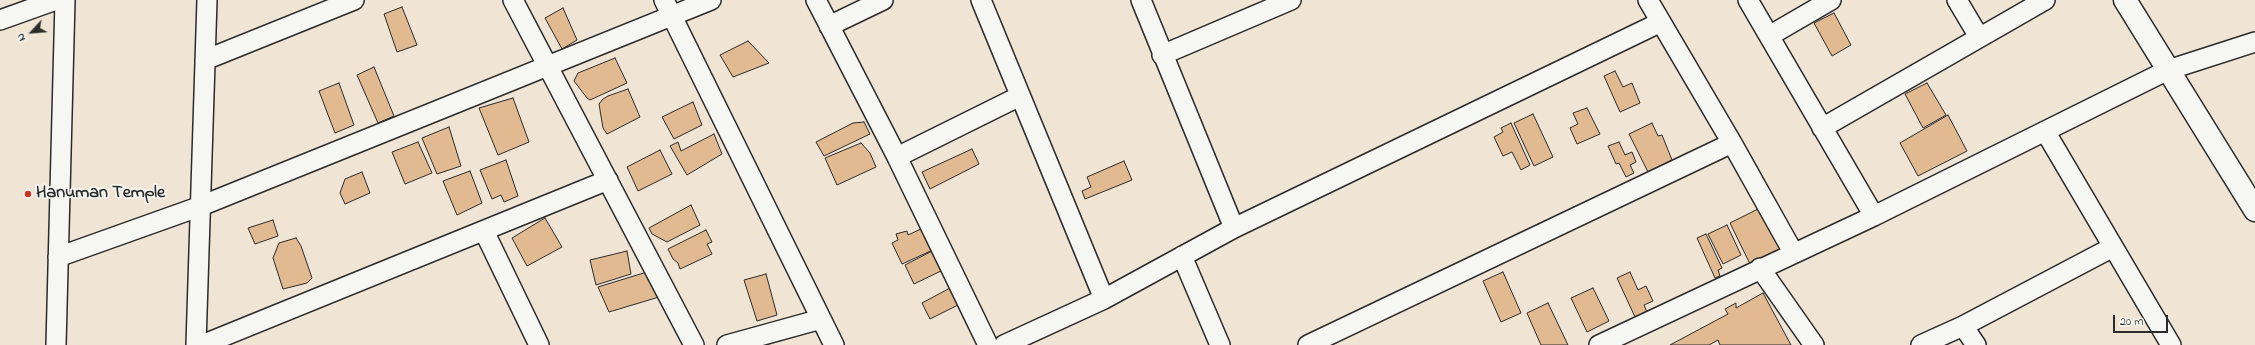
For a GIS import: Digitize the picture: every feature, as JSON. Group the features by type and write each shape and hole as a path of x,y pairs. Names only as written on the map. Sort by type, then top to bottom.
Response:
{"street":[{"path":"0,20 56,0"},
{"path":"56,345 65,0"},
{"path":"196,345 207,0"},
{"path":"205,60 354,0"},
{"path":"513,0 694,345"},
{"path":"664,0 834,345"},
{"path":"58,257 200,206 673,17 711,0"},
{"path":"816,0 897,157 988,345"},
{"path":"829,26 883,0"},
{"path":"981,0 1104,299"},
{"path":"1141,0 1234,228"},
{"path":"1162,54 1291,0"},
{"path":"1648,0 1732,143 1793,252"},
{"path":"1748,0 1874,216"},
{"path":"1769,36 1831,0"},
{"path":"1957,0 1979,37"},
{"path":"1822,128 2045,0"},
{"path":"2125,0 2255,210"},
{"path":"1004,345 1104,299 1234,228 1661,22"},
{"path":"1599,345 1625,340 1760,268 1874,216 2168,70 2255,42"},
{"path":"897,157 1020,96"},
{"path":"2045,131 2171,345"},
{"path":"1308,345 1732,143"},
{"path":"202,345 608,180"},
{"path":"484,231 539,345"},
{"path":"1921,345 1962,326 2113,247"},
{"path":"1182,256 1220,345"},
{"path":"1760,268 1814,345"},
{"path":"727,345 821,319"},
{"path":"1962,326 1976,345"}],"building":[{"path":"402,7 417,45 397,52 384,14"},
{"path":"563,8 577,40 562,49 545,18"},
{"path":"1834,13 1851,45 1832,56 1814,23"},
{"path":"748,41 769,63 733,77 720,55"},
{"path":"615,58 627,83 590,100 574,81 578,73"},
{"path":"374,67 394,116 378,123 357,75"},
{"path":"1615,71 1623,87 1632,83 1640,103 1620,112 1604,76"},
{"path":"339,83 354,125 335,133 319,91"},
{"path":"1927,83 1946,115 1923,128 1905,94"},
{"path":"628,89 640,117 607,134 603,128 599,104 608,96"},
{"path":"513,98 529,142 498,155 479,108"},
{"path":"693,102 702,125 674,139 662,117"},
{"path":"1587,108 1600,134 1577,144 1570,128 1578,124 1573,113"},
{"path":"1533,114 1553,157 1534,166 1514,123"},
{"path":"1948,115 1967,151 1918,176 1900,143"},
{"path":"864,122 870,134 824,156 816,142 853,123"},
{"path":"1511,123 1530,165 1521,170 1512,152 1503,156 1494,137 1503,132 1501,128"},
{"path":"1652,123 1658,136 1662,135 1672,160 1648,172 1629,134"},
{"path":"449,127 461,166 437,174 422,138"},
{"path":"714,134 722,154 687,175 670,146 678,142 681,151"},
{"path":"418,142 432,173 405,184 392,152"},
{"path":"1619,142 1625,155 1632,152 1636,162 1630,165 1634,173 1626,177 1619,163 1616,164 1608,146"},
{"path":"861,143 870,153 876,167 837,185 825,158"},
{"path":"972,149 979,164 930,189 922,172"},
{"path":"660,150 672,174 638,191 627,167"},
{"path":"506,160 518,196 504,202 501,195 492,199 480,170"},
{"path":"1124,161 1132,180 1085,199 1082,191 1091,187 1087,177"},
{"path":"470,171 482,203 457,215 443,181"},
{"path":"362,172 370,193 345,204 340,193 345,179"},
{"path":"691,205 700,225 667,242 652,234 649,228"},
{"path":"1760,208 1780,249 1750,264 1730,223"},
{"path":"545,218 562,247 527,266 512,238"},
{"path":"273,220 278,236 255,244 248,228"},
{"path":"1727,225 1741,255 1723,264 1708,234"},
{"path":"923,228 935,249 902,264 892,243 898,240 896,234 907,231 908,235"},
{"path":"706,230 712,242 707,244 712,254 680,269 678,263 673,259 668,249"},
{"path":"1706,234 1722,268 1718,270 1720,276 1715,278 1697,238"},
{"path":"296,238 301,246 312,278 307,283 283,289 273,258 279,243"},
{"path":"936,249 945,269 914,284 905,265"},
{"path":"627,251 631,274 596,285 590,260"},
{"path":"647,272 659,297 609,312 598,287"},
{"path":"1503,272 1521,313 1501,322 1483,281"},
{"path":"1630,272 1638,290 1646,286 1653,301 1644,305 1647,312 1635,317 1617,278"},
{"path":"766,274 777,315 757,321 744,280"},
{"path":"950,288 958,305 930,319 922,303"},
{"path":"1593,288 1609,321 1587,332 1571,298"},
{"path":"1763,293 1791,345 1720,345 1718,340 1709,345 1670,345 1728,314 1725,309 1736,303 1736,308"},
{"path":"1548,303 1568,345 1541,345 1527,313"}],"place":[{"name":"Hanuman Temple","path":"28,194"}]}
